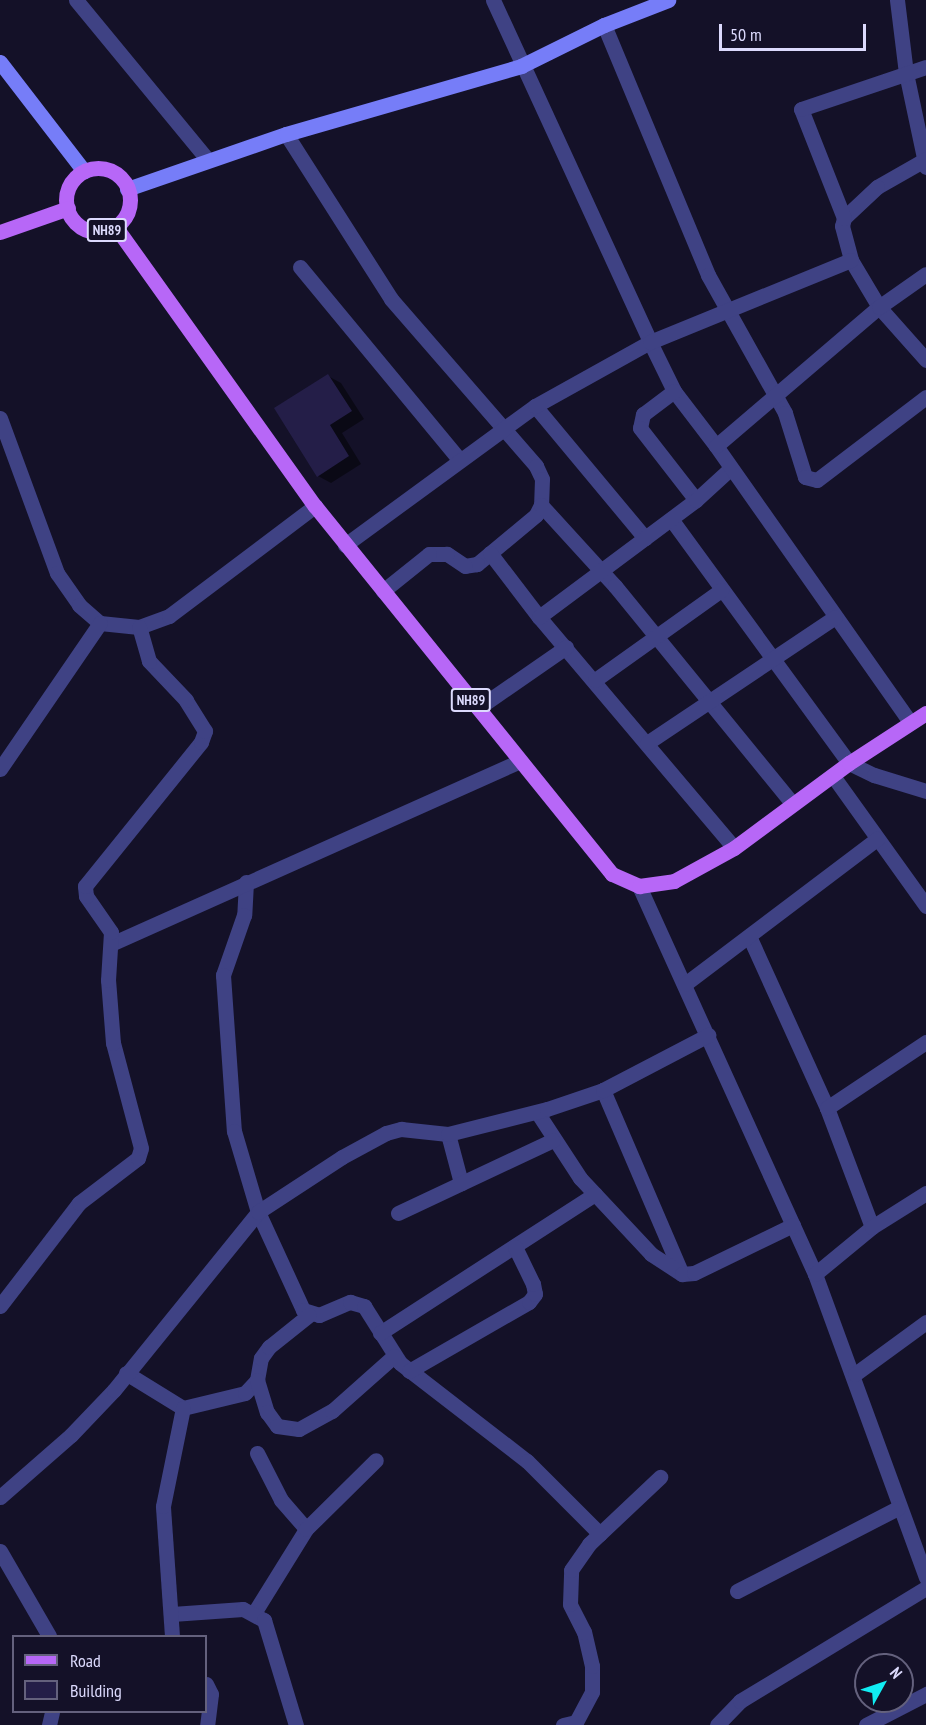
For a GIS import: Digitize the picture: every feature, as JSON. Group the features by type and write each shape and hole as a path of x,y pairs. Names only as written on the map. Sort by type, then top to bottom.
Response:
{"main road":[{"path":"84,171 104,168 115,173 128,189"},
{"name":"NH89","path":"84,171 67,191 68,208 75,222 86,230 98,232 115,226 125,217 129,205 128,189"},
{"name":"NH89","path":"0,232 68,208"},
{"name":"NH89","path":"115,226 345,545 478,708 518,762 612,874 639,886"},
{"path":"639,886 674,881 734,848 849,763 926,713"}],"street":[{"path":"76,0 208,160"},
{"path":"493,0 521,66 675,391 910,722"},
{"path":"128,189 286,134 521,66 604,25 668,0"},
{"path":"897,0 906,73 925,162 877,187 844,218 842,226 851,260 879,307 926,360"},
{"path":"604,25 726,311 785,413 802,472 810,481 817,480 926,397"},
{"path":"0,62 84,171"},
{"path":"844,218 801,109 926,67"},
{"path":"286,134 391,299 536,466 542,479 541,505 536,515 477,564 465,566 447,554 429,554 383,591"},
{"path":"345,545 459,459 505,430 535,406 650,342 851,260"},
{"path":"300,267 459,459"},
{"path":"716,446 879,307 926,274"},
{"path":"675,391 643,414 639,428 696,500"},
{"path":"535,406 645,538"},
{"path":"0,418 57,573 79,605 100,623 138,627 169,616 315,506"},
{"path":"539,617 696,500 731,468"},
{"path":"541,505 602,572 793,804"},
{"path":"671,519 849,763 874,775 926,791"},
{"path":"490,553 539,617 596,680 734,848"},
{"path":"596,680 721,590"},
{"path":"647,743 835,617"},
{"path":"0,769 100,623"},
{"path":"0,1306 79,1203 138,1158 141,1148 113,1043 108,980 111,932 86,896 85,886 201,742 205,731 186,700 149,661 138,627"},
{"path":"478,708 566,647"},
{"path":"111,944 518,762"},
{"path":"833,776 926,906"},
{"path":"685,984 877,839"},
{"path":"246,882 244,915 223,975 234,1131 258,1212 303,1310 309,1315"},
{"path":"639,886 815,1274 855,1374 898,1508 926,1577"},
{"path":"748,936 826,1108 872,1227"},
{"path":"0,1497 71,1435 126,1373 258,1212 386,1133 400,1129 448,1134 537,1112 603,1090 708,1035"},
{"path":"826,1108 926,1042"},
{"path":"603,1090 682,1274"},
{"path":"537,1112 553,1140 595,1194 651,1254 682,1274 694,1273 793,1225"},
{"path":"448,1134 461,1183"},
{"path":"398,1213 553,1140"},
{"path":"815,1274 872,1227 926,1193"},
{"path":"380,1333 595,1194"},
{"path":"409,1371 529,1302 535,1294 533,1284 515,1247"},
{"path":"394,1356 332,1411 299,1429 277,1426 267,1412 257,1380 261,1358 269,1347 309,1315 358,1303 369,1313 394,1356 409,1371 527,1461 600,1534"},
{"path":"855,1374 926,1322"},
{"path":"126,1373 183,1408 245,1393 257,1380"},
{"path":"172,1635 163,1506 183,1408"},
{"path":"257,1453 281,1500 306,1528"},
{"path":"254,1613 306,1528 376,1460"},
{"path":"563,1725 576,1722 592,1692 592,1666 584,1632 570,1604 569,1586 576,1558 660,1477"},
{"path":"737,1591 898,1508"},
{"path":"0,1551 48,1635"},
{"path":"717,1725 740,1701 926,1588"},
{"path":"172,1614 243,1609 264,1620 271,1634 296,1725"},
{"path":"207,1686 211,1694 207,1725"},
{"path":"867,1725 926,1694"}],"building":[{"path":"328,374 352,411 330,425 349,456 317,477 274,408"}]}
